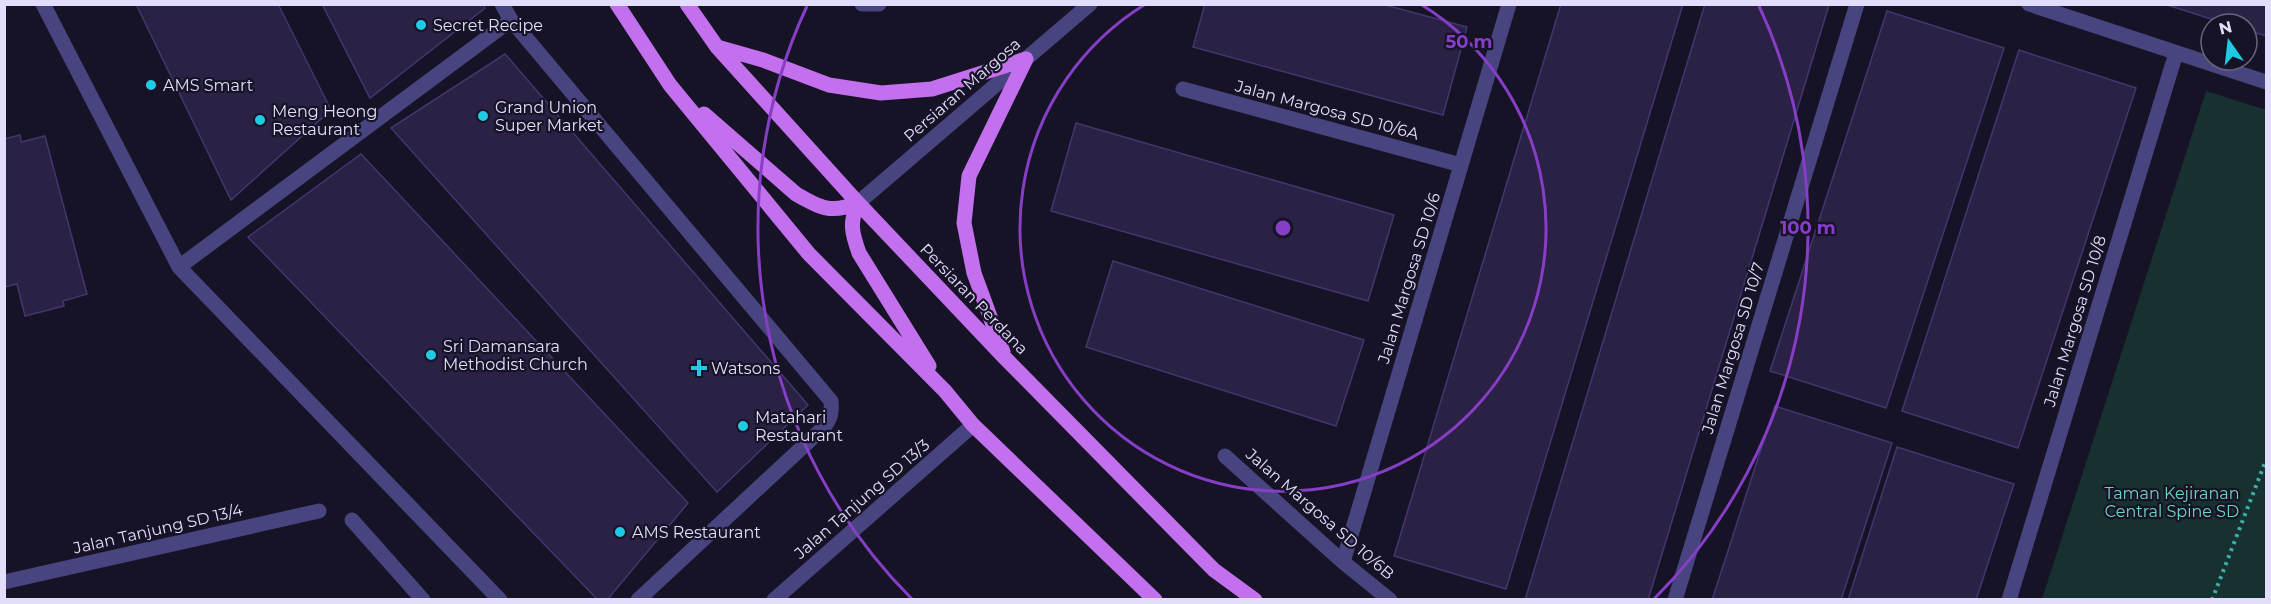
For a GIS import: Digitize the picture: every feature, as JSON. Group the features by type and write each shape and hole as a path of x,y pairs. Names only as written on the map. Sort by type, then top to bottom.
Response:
{"main road":[{"path":"616,4 670,85 809,254 945,392 973,425 1155,600"},
{"name":"Persiaran Perdana","path":"687,4 717,47 858,203 1005,358 1214,570 1255,600"},
{"path":"717,47 763,60 829,85 880,93 932,89 1026,59"},
{"path":"1005,358 974,273 963,223 969,176 1026,59"},
{"path":"670,85 796,194 813,204 829,209 842,209 858,203"},
{"path":"858,203 852,217 852,234 859,253 945,392"}],"street":[{"path":"43,4 179,267 500,600"},
{"path":"502,4 511,20 831,401 830,420 823,428 638,600"},
{"name":"Persiaran Margosa","path":"858,203 1090,4"},
{"name":"Jalan Margosa SD 10/6","path":"1343,562 1509,4"},
{"name":"Jalan Margosa SD 10/7","path":"1675,600 1857,4"},
{"path":"2029,4 2266,82"},
{"path":"179,267 511,20"},
{"name":"Jalan Margosa SD 10/8","path":"2009,600 2176,53"},
{"name":"Jalan Margosa SD 10/6A","path":"1183,89 1461,165"},
{"name":"Jalan Tanjung SD 13/3","path":"774,600 973,425"},
{"name":"Jalan Margosa SD 10/6B","path":"1226,456 1343,562 1390,600"},
{"name":"Jalan Tanjung SD 13/4","path":"4,582 318,511"},
{"path":"352,520 423,600"}],"path":[{"path":"2212,600 2266,460"}],"green space":[{"name":"Taman Kejiranan Central Spine SD","path":"2206,91 2266,110 2266,599 2042,599"}],"building":[{"path":"136,4 278,4 331,110 231,200"},
{"path":"322,4 483,4 485,8 370,98"},
{"path":"1205,4 1382,4 1467,27 1443,115 1193,47"},
{"path":"1561,4 1683,4 1506,589 1394,556"},
{"path":"1705,4 1829,5 1648,600 1525,600"},
{"path":"2164,4 2266,4 2266,36 2259,34 2259,12 2199,12 2199,15"},
{"path":"1887,11 2004,48 1886,408 1770,371"},
{"path":"2019,50 2136,88 2018,448 1902,411"},
{"path":"505,54 808,405 717,492 391,128"},
{"path":"1076,123 1394,215 1368,301 1051,211"},
{"path":"20,135 21,142 45,136 87,294 63,301 64,306 25,316 17,284 4,287 4,139"},
{"path":"361,154 688,503 607,600 598,600 248,237"},
{"path":"1113,261 1364,340 1336,426 1086,347"},
{"path":"1775,406 1892,443 1841,600 1712,600"},
{"path":"1897,447 2014,484 1976,600 1848,600"}],"place":[{"name":"Secret Recipe","path":"421,25"},
{"name":"AMS Smart","path":"151,85"},
{"name":"Grand Union Super Market","path":"483,116"},
{"name":"Meng Heong Restaurant","path":"260,120"},
{"name":"Sri Damansara Methodist Church","path":"431,355"},
{"name":"Watsons","path":"699,368"},
{"name":"Matahari Restaurant","path":"743,426"},
{"name":"AMS Restaurant","path":"620,532"}]}
